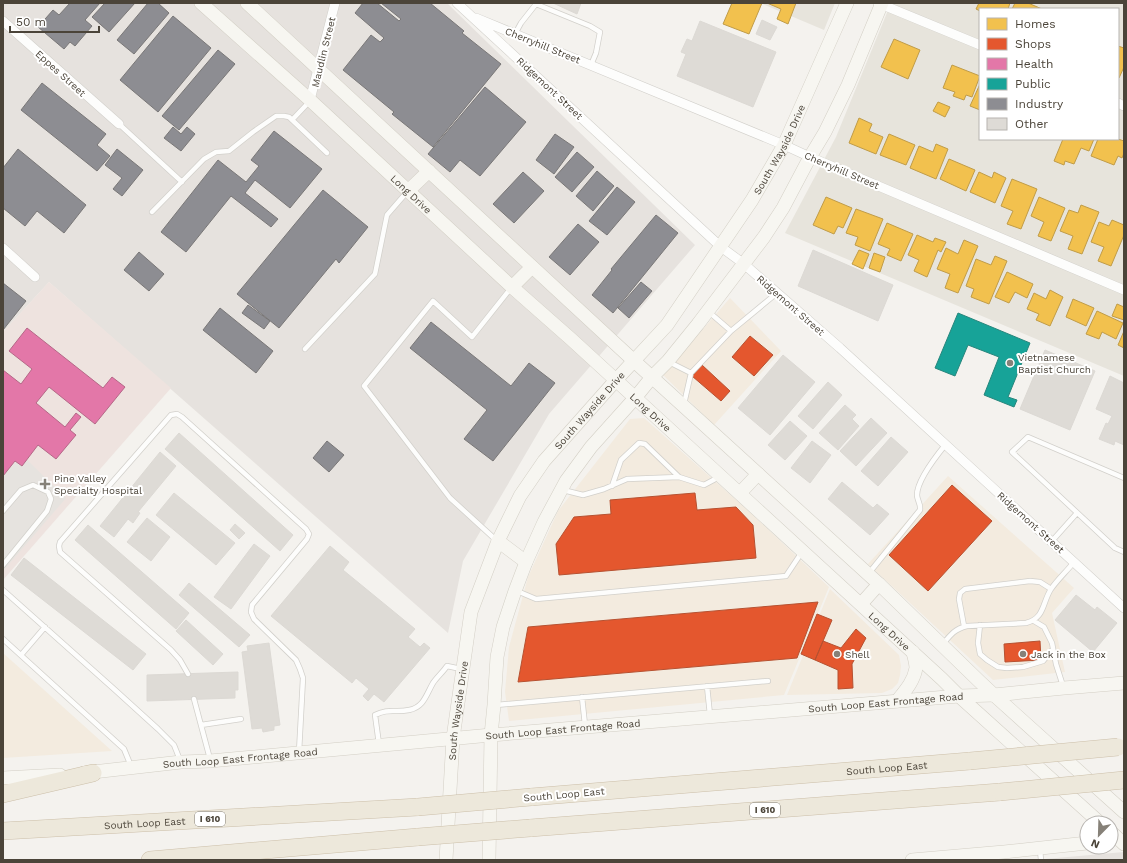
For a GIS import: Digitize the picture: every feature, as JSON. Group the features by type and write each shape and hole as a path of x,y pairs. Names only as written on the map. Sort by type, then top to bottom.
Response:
{"highway":[{"name":"South Loop East","path":"3,831 418,807 1121,747"},
{"path":"3,794 93,773"},
{"name":"I 610","path":"150,860 530,828 1000,792 1124,780"}],"main road":[{"path":"246,3 683,406 879,584 994,696 1124,812"},
{"name":"South Wayside Drive","path":"446,860 453,738 471,612 498,541 520,496 544,461 633,360 667,325 752,200 784,145 847,3"},
{"path":"489,860 491,735 497,658 503,626 515,591 544,522 566,481 591,447 652,377 668,361 708,312 764,238 783,208 825,132 848,85 881,3"},
{"name":"Long Drive","path":"206,5 512,287 740,493 942,678 959,696 1091,815"},
{"path":"408,191 429,171"},
{"path":"512,287 532,267"},
{"path":"740,493 758,474"},
{"path":"498,541 526,562"},
{"path":"861,604 879,584"},
{"path":"897,701 906,690 916,667 912,652"},
{"name":"South Loop East Frontage Road","path":"3,778 93,773 181,762 453,738 959,696 994,696 1124,683"},
{"path":"912,860 1041,854 1079,845"}],"street":[{"name":"Maudlin Street","path":"310,100 336,3"},
{"name":"Ridgemont Street","path":"457,3 721,247 744,264 840,348 1124,608"},
{"path":"881,3 979,46"},
{"name":"Cherryhill Street","path":"470,15 784,145 1124,290"},
{"name":"Eppes Street","path":"3,21 119,124"},
{"path":"3,248 35,277"}],"lane":[{"path":"515,34 535,4 590,26 600,32 596,53 591,65"},
{"path":"292,120 310,100"},
{"path":"152,212 204,159 216,152 230,151 252,132 276,116 289,117 327,153"},
{"path":"119,124 182,182"},
{"path":"306,349 375,274 387,215 408,191"},
{"path":"498,541 450,498 364,386 433,301 472,336 512,287"},
{"path":"683,406 691,373 731,331 777,293"},
{"path":"708,312 731,331"},
{"path":"668,361 691,373"},
{"path":"188,674 180,660 171,650 60,552 59,546 60,542 171,415 177,414 294,518 306,529 309,534 307,539 252,605 251,612 254,619 296,660 300,669 302,678 299,752"},
{"path":"1124,478 1028,437 1012,452 1115,548 1124,552"},
{"path":"612,486 621,460 639,443 645,444 679,477"},
{"path":"868,574 920,510 921,505 917,496 920,483 933,460 946,444"},
{"path":"562,490 584,495 604,489 627,479 679,477 704,485 721,476"},
{"path":"3,511 21,490 33,485 48,492 51,500 47,511 3,565"},
{"path":"1052,541 1077,513"},
{"path":"515,591 536,599 786,576 802,551"},
{"path":"942,646 953,632 964,626 1026,623 1034,621 1040,615 1051,589 1074,562"},
{"path":"964,626 959,599 960,593 965,589 1030,580 1040,582 1051,589"},
{"path":"3,590 158,729 174,745 181,762"},
{"path":"1034,621 1044,628 1052,643 1056,664 1064,688"},
{"path":"980,625 978,643 980,654 998,667 1023,667 1043,661 1053,649"},
{"path":"21,655 45,627"},
{"path":"3,639 124,749 132,768"},
{"path":"379,745 375,715 383,711 418,708 447,666 463,669"},
{"path":"494,705 768,680"},
{"path":"707,686 710,716"},
{"path":"582,697 586,727"},
{"path":"194,699 210,760"},
{"path":"201,725 241,719"}],"shaded area":[{"path":"3,3 447,3 695,245 549,414 463,561 448,633 49,282 3,332"},
{"path":"760,3 835,3 824,30"},
{"path":"891,3 1124,3 1124,376 785,233 836,137"},
{"name":"Pine Valley Specialty Hospital","path":"49,282 171,388 3,580 3,332"},
{"path":"730,298 781,351 714,425 663,375"},
{"path":"644,418 753,515 829,587 784,695 509,721 505,692 509,647 528,577 558,511 630,419"},
{"path":"22,455 66,498 3,571 3,476"},
{"path":"948,476 1074,588 1052,613 1065,672 993,680 868,564"},
{"path":"830,589 899,655 901,666 900,675 898,683 892,689 882,693 787,695"},
{"path":"3,653 112,751 3,758"},
{"path":"1119,852 1124,852 1124,860 1034,860 1090,855 1119,855"}],"building: Homes":[{"path":"732,3 762,3 749,34 723,24"},
{"path":"767,3 796,3 788,24 777,19 781,9"},
{"path":"979,3 1010,3 1008,8 979,8 979,10 976,9"},
{"path":"1015,3 1028,3 1040,8 1012,8"},
{"path":"894,39 920,50 908,79 881,67"},
{"path":"1119,46 1124,48 1124,67 1119,78"},
{"path":"952,65 979,76 972,97 966,95 964,100 953,96 955,92 943,88"},
{"path":"979,86 979,110 970,106"},
{"path":"938,102 950,107 945,117 933,111"},
{"path":"859,118 872,124 869,131 883,137 876,154 849,143"},
{"path":"889,134 915,145 906,165 880,155"},
{"path":"1119,139 1124,141 1124,153 1122,158 1118,156 1114,165 1091,156 1098,140"},
{"path":"1063,140 1094,140 1089,151 1081,148 1074,164 1065,161 1064,165 1054,161"},
{"path":"936,144 948,149 936,179 910,168 919,146 933,152"},
{"path":"949,159 975,170 966,191 940,179"},
{"path":"979,172 992,178 994,172 1006,178 995,203 970,192"},
{"path":"1012,179 1037,189 1021,229 1007,224 1013,211 1001,206"},
{"path":"826,197 852,208 843,228 838,226 834,234 813,225"},
{"path":"1039,197 1065,208 1051,241 1038,236 1044,222 1031,216"},
{"path":"1081,205 1099,212 1082,254 1068,249 1073,236 1060,231 1069,210 1078,213"},
{"path":"856,209 883,219 870,251 855,245 858,237 846,233"},
{"path":"1112,220 1124,225 1124,235 1111,266 1098,261 1104,247 1091,242 1099,222 1109,226"},
{"path":"887,223 913,234 901,261 887,255 890,249 878,244"},
{"path":"917,235 933,242 935,238 946,242 941,252 938,250 927,277 914,271 919,260 908,255"},
{"path":"964,240 978,246 958,293 945,288 950,274 937,269 946,248 958,254"},
{"path":"859,250 869,254 863,269 852,264"},
{"path":"874,253 885,257 880,272 869,268"},
{"path":"995,256 1007,261 989,304 971,297 974,289 966,286 976,259 991,265"},
{"path":"1007,272 1033,284 1027,298 1015,292 1009,303 995,297"},
{"path":"1050,290 1063,297 1050,326 1036,320 1039,314 1027,309 1034,293 1046,299"},
{"path":"1073,299 1094,308 1086,326 1066,317"},
{"path":"1117,304 1124,307 1124,320 1112,316"},
{"path":"1097,311 1123,323 1116,339 1102,332 1099,339 1086,334"},
{"path":"1124,331 1124,348 1118,345"}],"building: Shops":[{"path":"750,336 773,355 754,376 732,357"},
{"path":"702,365 730,391 721,401 692,376"},
{"path":"952,485 992,521 928,591 889,555"},
{"path":"695,493 697,510 736,507 753,525 756,558 559,575 556,544 574,517 611,514 610,500"},
{"path":"818,602 797,658 518,682 528,627"},
{"path":"817,614 832,620 815,660 801,654"},
{"name":"Shell","path":"856,629 866,638 852,664 853,688 838,689 838,670 815,660 823,641 841,648"},
{"path":"1040,641 1041,660 1005,662 1004,644"}],"building: Health":[{"path":"27,328 103,388 112,377 125,387 95,424 49,387 36,403 65,427 76,413 81,417 70,430 76,435 56,459 38,445 22,466 15,461 3,476 3,370 21,384 32,369 9,351"}],"building: Public":[{"name":"Vietnamese Baptist Church","path":"958,313 1030,343 1008,397 1017,400 1014,407 984,395 999,357 968,345 955,376 935,368"}],"building: Industry":[{"path":"70,3 100,3 85,20 92,26 75,46 70,42 64,49 38,27 53,10 59,15"},
{"path":"105,3 135,3 109,32 92,17"},
{"path":"148,3 158,3 169,13 134,54 117,40"},
{"path":"363,3 377,3 399,21 401,19 381,3 430,3 464,31 462,33 501,64 433,147 392,114 394,112 343,70 371,35 380,42 384,38 355,13"},
{"path":"173,16 211,48 158,112 120,80"},
{"path":"218,50 235,64 179,130 162,116"},
{"path":"42,83 106,134 97,145 110,156 97,171 21,110"},
{"path":"485,87 526,122 480,176 460,160 450,172 428,154"},
{"path":"173,127 181,134 187,127 195,134 181,151 164,138"},
{"path":"274,131 322,169 290,208 255,180 245,193 278,219 271,227 231,196 186,252 161,232 218,160 246,182 259,166 251,160"},
{"path":"555,134 574,147 554,174 536,160"},
{"path":"18,149 86,205 64,233 37,211 25,226 3,208 3,168"},
{"path":"117,149 143,170 122,196 113,189 122,178 105,165"},
{"path":"577,152 594,167 572,192 555,177"},
{"path":"597,171 614,186 593,211 576,196"},
{"path":"523,172 544,191 514,223 493,204"},
{"path":"617,187 635,202 607,235 589,221"},
{"path":"323,190 368,227 339,263 336,259 279,328 237,294"},
{"path":"656,215 678,233 613,313 592,295 612,270 611,269"},
{"path":"578,224 599,242 570,275 549,257"},
{"path":"139,252 164,274 149,291 124,270"},
{"path":"641,282 652,291 629,318 618,308"},
{"path":"3,283 26,301 3,330"},
{"path":"248,305 270,321 264,329 242,313"},
{"path":"220,308 273,351 256,373 203,330"},
{"path":"431,322 511,386 529,363 555,383 493,461 464,439 487,410 410,348"},
{"path":"327,441 344,455 329,472 313,458"}],"building: Other":[{"path":"553,3 581,3 577,14"},
{"path":"762,20 777,27 770,40 756,34"},
{"path":"700,21 776,52 753,107 677,76 686,54 681,52 687,39 692,41"},
{"path":"813,250 893,285 878,321 798,286"},
{"path":"1045,350 1095,371 1070,430 1020,409"},
{"path":"783,355 815,382 770,435 738,408"},
{"path":"1110,376 1124,383 1124,445 1115,441 1114,445 1099,439 1106,423 1108,424 1112,416 1096,409"},
{"path":"828,382 842,395 813,429 798,416"},
{"path":"845,405 856,415 852,419 859,426 838,450 819,433"},
{"path":"871,418 887,433 856,466 840,451"},
{"path":"790,421 807,436 785,460 768,445"},
{"path":"179,433 293,535 280,551 165,449"},
{"path":"891,437 908,452 878,486 861,471"},
{"path":"812,441 831,455 810,483 791,468"},
{"path":"160,452 176,466 138,512 140,513 133,523 128,519 114,537 100,526"},
{"path":"842,482 873,508 877,504 889,514 870,535 828,499"},
{"path":"174,493 235,543 216,565 156,515"},
{"path":"147,518 170,537 151,561 127,542"},
{"path":"235,524 245,533 239,539 230,530"},
{"path":"88,525 189,613 176,629 75,540"},
{"path":"254,544 270,556 231,609 214,597"},
{"path":"330,546 349,562 343,570 415,629 408,637 420,647 424,643 430,648 384,702 374,694 368,701 363,696 369,689 356,678 352,683 271,616"},
{"path":"24,558 146,654 133,670 11,575"},
{"path":"189,583 250,635 239,647 179,595"},
{"path":"1076,595 1095,610 1097,607 1117,623 1093,652 1055,620"},
{"path":"186,620 223,654 213,665 176,631"},
{"path":"269,643 280,725 274,726 274,730 263,732 262,728 252,729 242,652 248,651 247,646"},
{"path":"238,672 238,690 235,690 235,698 147,701 147,675"}],"place":[{"name":"Vietnamese Baptist Church","path":"1010,363"},
{"name":"Pine Valley Specialty Hospital","path":"45,484"},
{"name":"Shell","path":"837,654"},
{"name":"Jack in the Box","path":"1023,654"}]}
